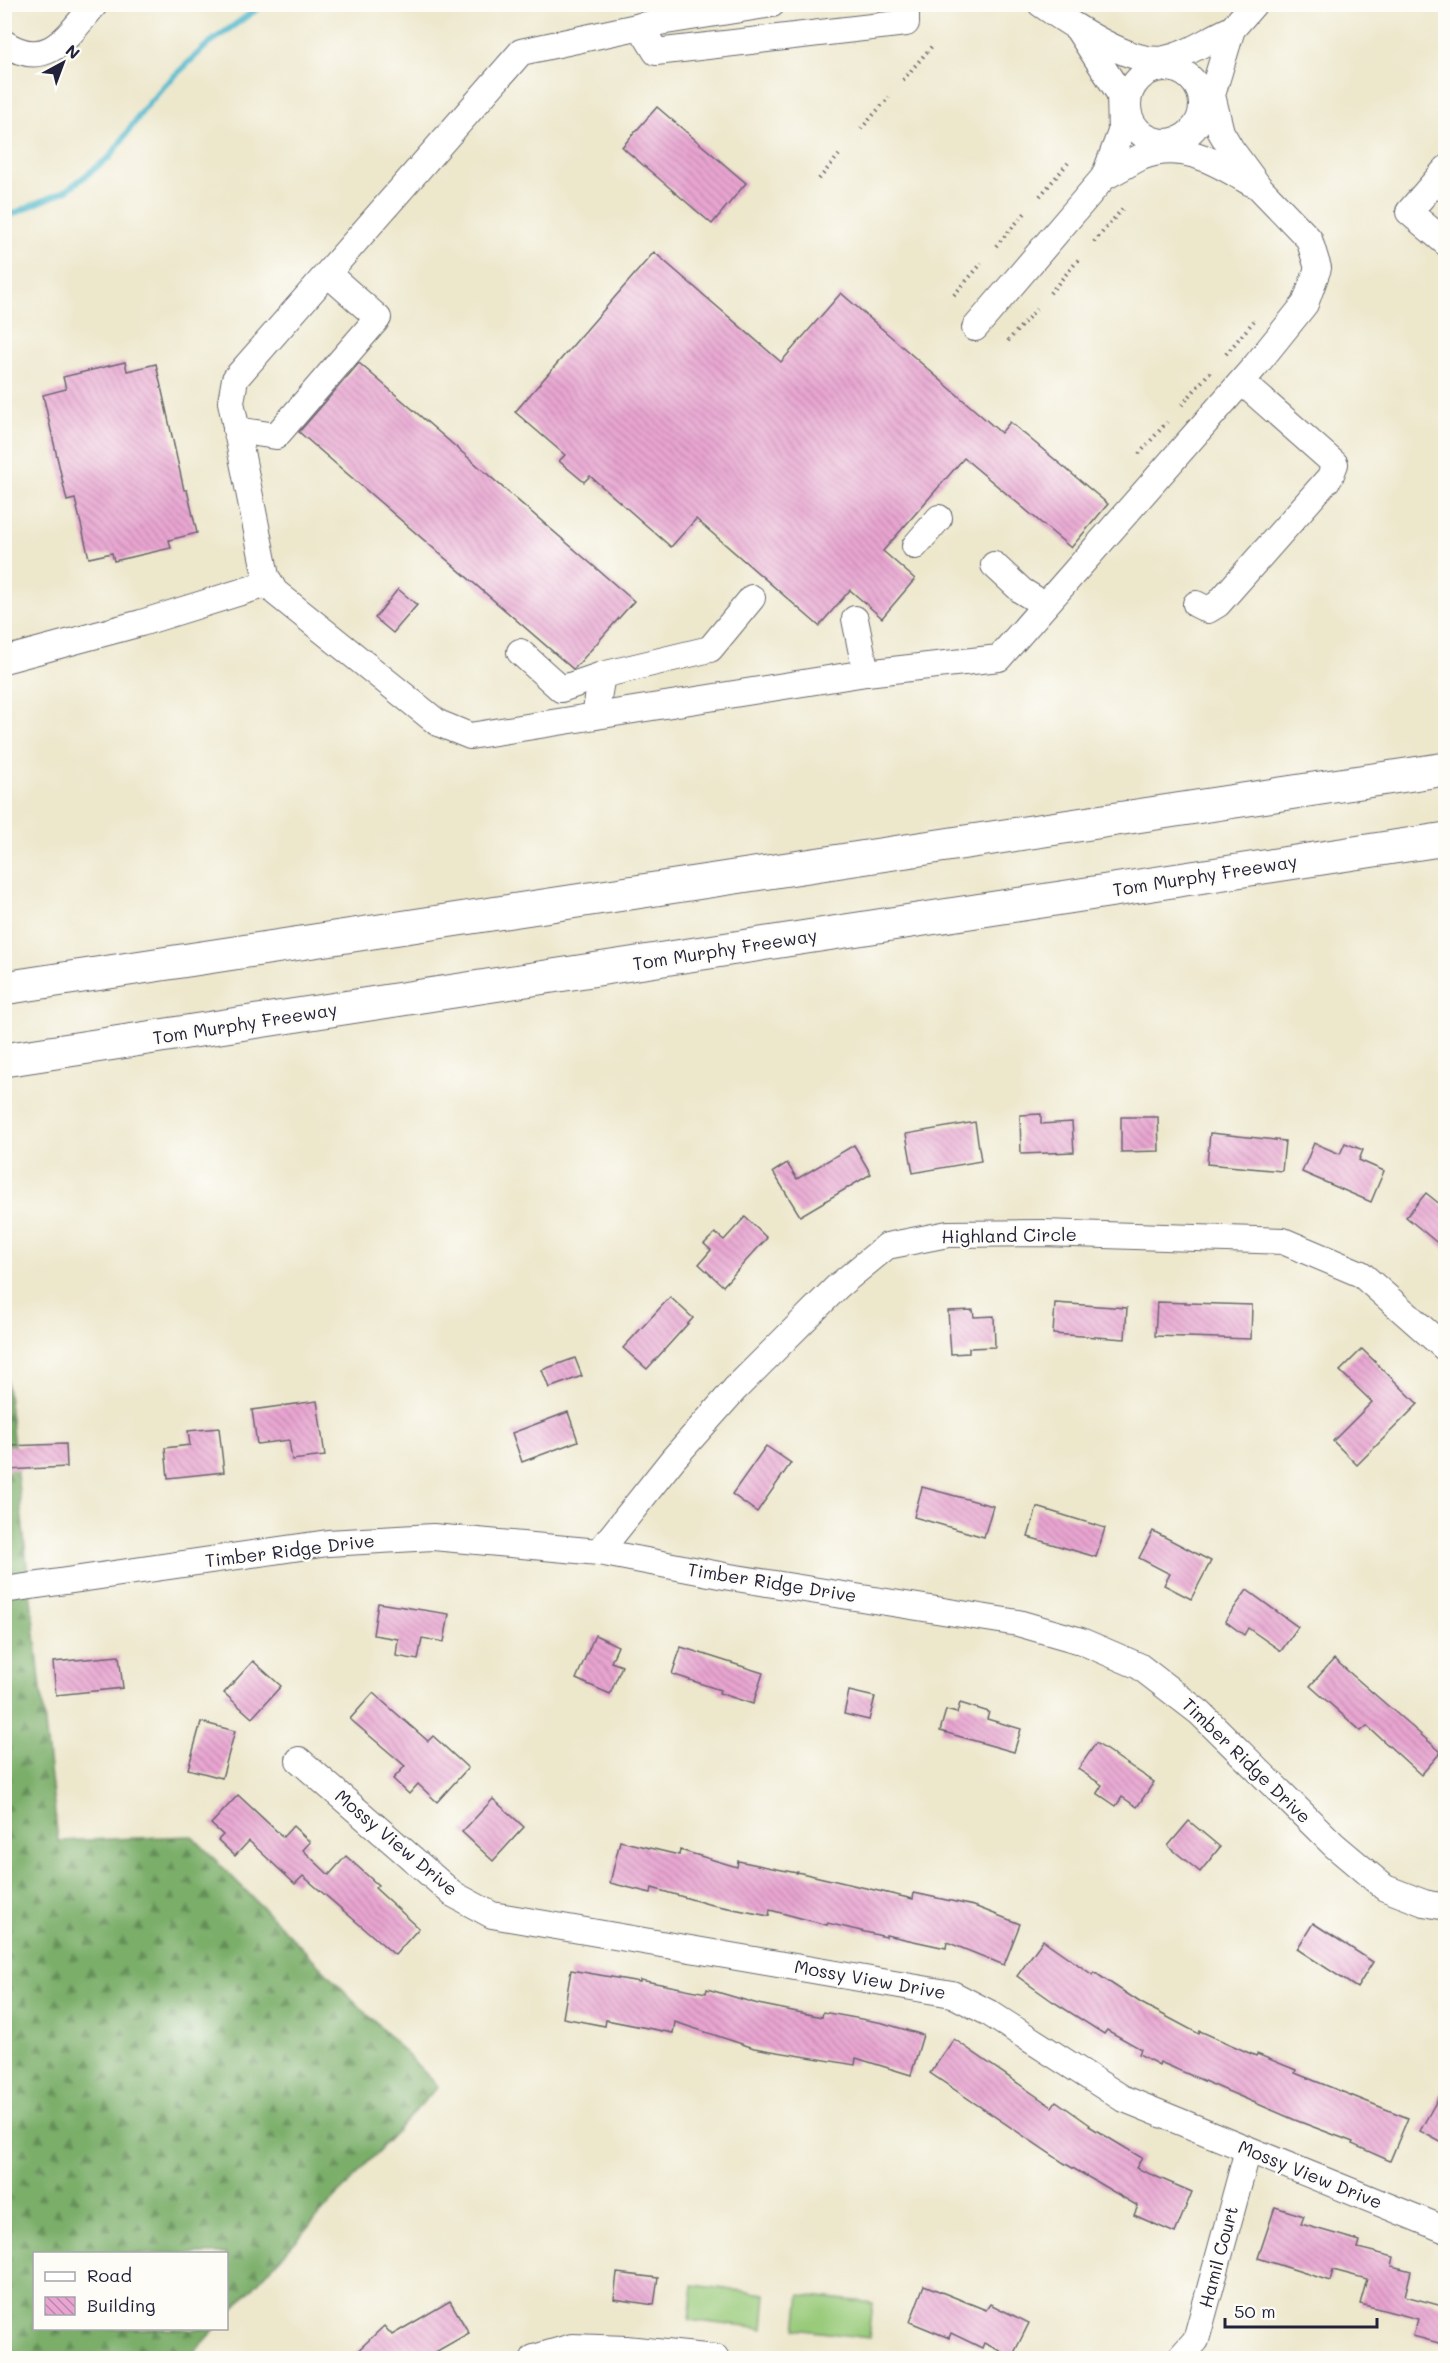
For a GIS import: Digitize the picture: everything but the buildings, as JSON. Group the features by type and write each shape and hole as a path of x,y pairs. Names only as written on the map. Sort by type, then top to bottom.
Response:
{"highway":[{"path":"1342,785 1446,760"},
{"path":"4,988 1446,769"},
{"name":"Tom Murphy Freeway","path":"4,1060 1446,839"}],"street":[{"path":"4,43 18,52 34,55 51,50 62,42 95,4"},
{"path":"772,4 640,26 521,52 235,380 231,402 236,430 266,576 275,592 438,723 470,736 866,673 999,658 1242,382 1305,304 1318,268 1309,239 1259,187 1221,132 1189,77 1132,56 1077,28 1041,4"},
{"path":"640,26 656,52 906,23 906,4"},
{"path":"975,328 1104,177 1121,132 1149,126 1190,132 1203,103 1212,95 1232,29 1254,4"},
{"path":"1077,28 1120,94 1149,126 1259,187"},
{"path":"1104,177 1141,157 1149,126 1136,82 1145,74 1166,67 1213,37 1232,29"},
{"path":"1446,169 1409,212 1446,243"},
{"path":"236,430 276,436 378,318 328,274"},
{"path":"1196,604 1208,610 1218,604 1330,477 1335,464 1328,455 1242,382"},
{"path":"915,546 939,518"},
{"path":"994,565 1022,591 1045,605"},
{"path":"4,660 141,623 270,583"},
{"path":"520,652 561,689 602,675 710,649 752,598"},
{"path":"855,619 866,673"},
{"path":"595,716 602,675"},
{"name":"Highland Circle","path":"599,1552 673,1459 735,1389 837,1287 887,1246 948,1234 1043,1233 1283,1241 1361,1274 1446,1349"},
{"name":"Timber Ridge Drive","path":"4,1590 328,1543 433,1537 599,1552 730,1577 1018,1623 1081,1641 1139,1666 1200,1713 1334,1845 1385,1888 1424,1903 1446,1906"},
{"name":"Mossy View Drive","path":"299,1760 453,1894 492,1915 952,1994 989,2013 1122,2098 1446,2230"},
{"name":"Hamil Court","path":"1180,2358 1196,2340 1248,2150"},
{"path":"534,2358 572,2347 626,2349 716,2358"}],"path":[{"path":"903,80 932,46"},
{"path":"861,129 889,97"},
{"path":"819,178 839,154"},
{"path":"1040,196 1068,163"},
{"path":"1094,242 1123,208"},
{"path":"996,246 1025,213"},
{"path":"1050,293 1079,259"},
{"path":"954,295 982,263"},
{"path":"1008,341 1036,309"},
{"path":"1226,354 1254,321"},
{"path":"1182,405 1210,372"},
{"path":"1139,454 1167,422"}],"green space":[{"path":"4,1357 58,1841 192,1836 438,2086 228,2315 228,2252 33,2252 33,2330 214,2330 188,2358 5,2358"},
{"path":"693,2285 766,2294 763,2329 689,2320"},
{"path":"800,2295 873,2303 869,2338 796,2329"}],"waterway":[{"path":"4,218 67,190 110,157 144,109 165,85 208,44 264,4"}]}
